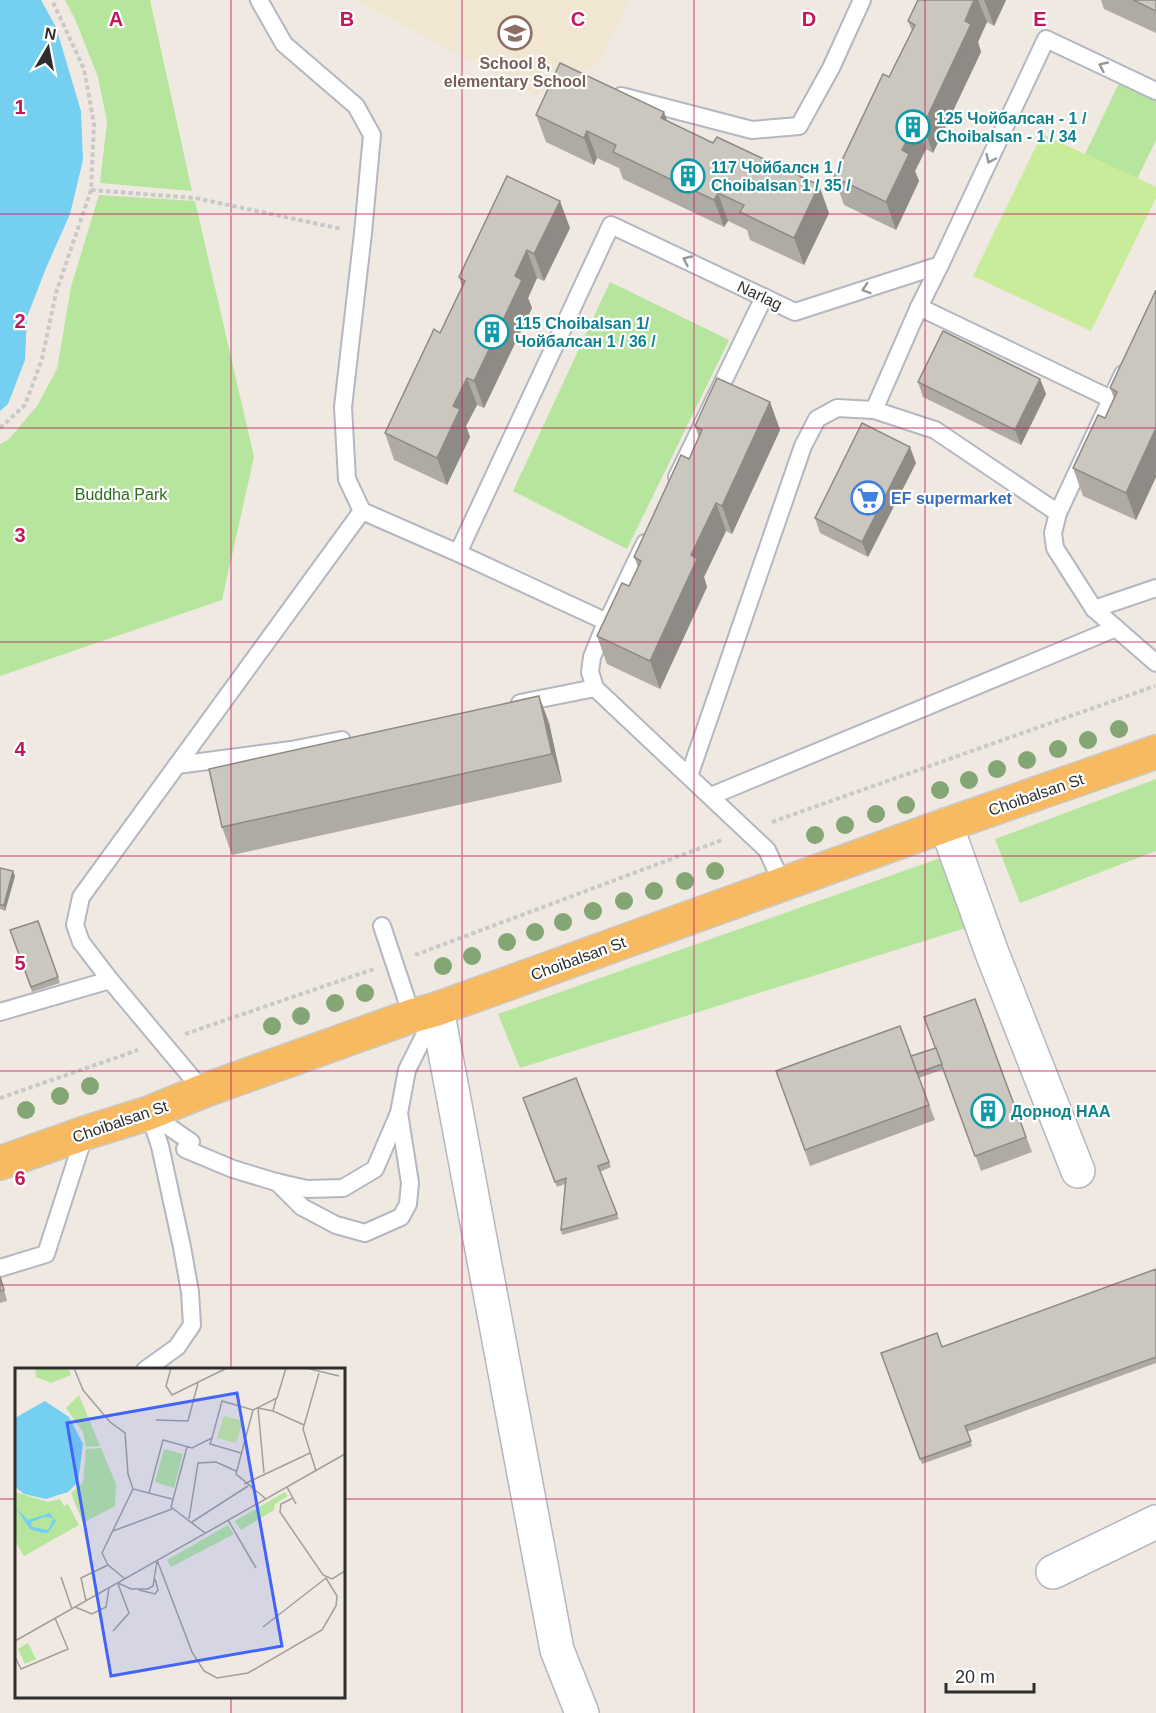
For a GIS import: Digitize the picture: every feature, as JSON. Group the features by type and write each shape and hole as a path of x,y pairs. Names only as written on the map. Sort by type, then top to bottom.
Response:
{"highway":[{"name":"Choibalsan St","path":"0,1163 149,1113 203,1091 1156,752"}],"street":[{"path":"946,825 992,953 1078,1170"},
{"path":"424,1013 556,1650 582,1713"},
{"path":"1053,1572 1156,1522"}],"lane":[{"path":"259,0 284,44 356,106 372,135 342,407 348,479 362,511 607,622"},
{"path":"603,90 752,130 799,126 831,68 862,0"},
{"path":"874,410 919,307 1046,39 1156,91"},
{"name":"Narlag","path":"458,553 611,225 795,312 940,265"},
{"path":"672,486 764,297"},
{"path":"919,307 1111,399"},
{"path":"1131,356 1058,513 1053,533 1055,548 1094,609 1156,663"},
{"path":"689,776 799,457 817,419 837,408 874,410 935,430 1058,513"},
{"path":"203,1091 81,942 75,925 81,897 362,511"},
{"path":"652,528 592,657 590,672 595,688 767,850 783,885"},
{"path":"1094,609 1156,588"},
{"path":"711,796 1116,628"},
{"path":"507,706 595,688"},
{"path":"177,765 291,750 359,736"},
{"path":"149,1113 191,1142 185,1149 233,1169 276,1182 307,1189 343,1188 375,1169 399,1113 406,1070 424,1013 394,962 382,926"},
{"path":"0,1012 110,980"},
{"path":"148,1368 177,1347 192,1325 190,1292 182,1247 160,1146 149,1113"},
{"path":"276,1182 302,1207 336,1225 364,1233 401,1217 408,1204 410,1183 399,1113"},
{"path":"0,1268 46,1254 85,1133"}],"path":[{"path":"0,428 25,405 42,359 56,293 91,189 94,124 84,69 52,0"},
{"path":"91,189 195,198 363,233"},
{"path":"0,1098 394,962 747,831 1156,686"}],"shaded area":[{"name":"School 8, elementary School","path":"355,0 629,0 597,65 536,95"}],"green space":[{"path":"65,0 150,0 192,191 100,183 107,122 98,77"},
{"path":"1123,75 1156,91 1156,140 1137,179 1085,154"},
{"path":"1042,134 1156,187 1156,198 1091,331 973,276"},
{"name":"Buddha Park","path":"99,195 195,201 254,457 222,600 0,676 0,444 8,440 37,406 57,369 71,287"},
{"path":"610,282 729,340 627,549 513,491"},
{"path":"1156,779 1156,851 1020,903 995,839"},
{"path":"946,856 972,926 520,1068 498,1014"}],"water":[{"path":"0,0 41,0 56,27 81,111 83,160 70,214 27,317 25,360 8,404 0,411"}],"building":[{"path":"918,0 974,0 965,21 971,24 923,126 916,122 902,150 909,154 886,202 834,177 883,74 889,77 915,25 908,21"},
{"path":"1133,0 1156,0 1156,11"},
{"path":"560,63 664,112 661,118 713,143 717,137 819,185 794,238 740,212 744,205 718,193 714,200 613,152 616,145 587,131 584,138 536,115"},
{"path":"507,176 560,201 534,254 527,250 515,276 522,280 474,381 467,378 453,406 460,409 437,458 385,433 434,329 440,333 465,281 459,277"},
{"path":"1156,290 1156,428 1126,493 1073,468 1098,415 1105,418 1117,392 1110,388"},
{"path":"943,331 1040,379 1015,430 918,382"},
{"path":"717,378 770,402 722,506 716,503 691,555 697,559 650,661 597,636 622,583 629,586 641,561 634,557 681,455 689,459 702,430 695,426"},
{"name":"EF supermarket","path":"862,423 910,447 862,542 815,518"},
{"path":"539,696 552,754 222,827 209,769"},
{"path":"0,868 13,871 4,905 0,905"},
{"path":"38,921 58,977 31,987 10,930"},
{"name":"Дорнод НАА","path":"975,999 1026,1137 975,1156 924,1017"},
{"path":"900,1026 929,1105 805,1150 776,1071"},
{"path":"936,1048 942,1064 917,1073 911,1056"},
{"path":"576,1078 609,1162 598,1166 617,1214 561,1230 566,1178 555,1182 523,1098"},
{"path":"1156,1269 1156,1357 965,1426 971,1441 920,1459 881,1353 937,1333 942,1347"},
{"path":"0,1277 4,1290 0,1291"}],"place":[{"name":"School 8, elementary School","path":"515,33"},
{"name":"125 Чойбалсан - 1 / Choibalsan - 1 / 34","path":"913,127"},
{"name":"117 Чойбалсн 1 / Choibalsan 1 / 35 /","path":"688,176"},
{"name":"115 Choibalsan 1/ Чойбалсан 1 / 36 /","path":"492,332"},
{"name":"EF supermarket","path":"868,498"},
{"name":"Дорнод НАА","path":"988,1111"}]}
